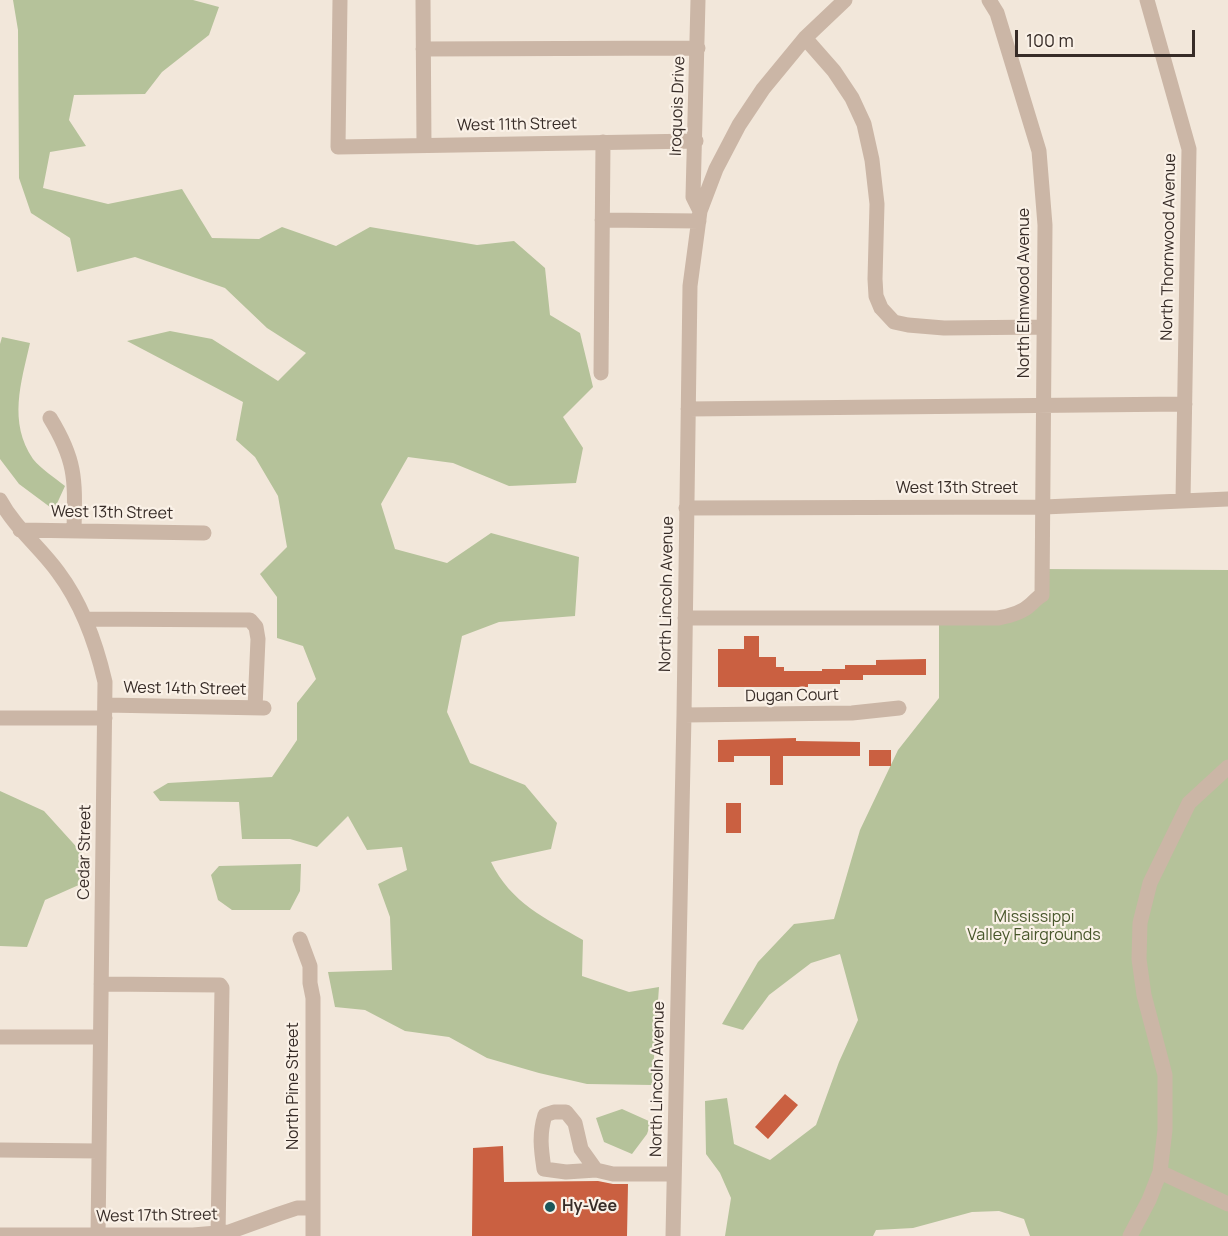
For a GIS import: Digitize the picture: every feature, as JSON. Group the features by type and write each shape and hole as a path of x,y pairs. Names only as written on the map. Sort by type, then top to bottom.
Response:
{"street":[{"name":"West 11th Street","path":"339,0 338,147 696,141"},
{"path":"423,0 424,145"},
{"name":"Iroquois Drive","path":"698,0 693,197 700,216"},
{"name":"North Lincoln Avenue","path":"673,1236 690,286 700,216 716,169 739,125 763,89 805,38 845,0"},
{"name":"North Elmwood Avenue","path":"685,618 939,620 998,618 1013,615 1042,595 1045,225 1039,152 997,13 989,0"},
{"name":"North Thornwood Avenue","path":"1147,0 1189,149 1183,500"},
{"path":"805,38 834,71 852,98 864,124 872,160 877,204 874,279 876,296 881,308 894,322 908,325 944,328 1044,327"},
{"path":"423,49 698,48"},
{"path":"601,373 603,142"},
{"path":"602,220 700,216"},
{"path":"688,409 1185,404"},
{"path":"50,418 71,460 75,482 74,531"},
{"name":"West 13th Street","path":"686,508 1044,507 1228,499"},
{"name":"Cedar Street","path":"0,500 20,530 58,571 80,606 105,682 98,1235"},
{"name":"West 13th Street","path":"20,530 204,533"},
{"name":"West 14th Street","path":"0,718 105,711 260,708 258,639 256,627 250,620 85,619"},
{"name":"Dugan Court","path":"684,715 852,713 899,708"},
{"path":"1130,1236 1149,1200 1160,1172 1165,1130 1165,1075 1144,995 1139,959 1140,923 1150,883 1190,803 1228,768"},
{"name":"North Pine Street","path":"300,939 310,966 313,998 312,1236"},
{"path":"101,984 220,985 222,988 218,1235"},
{"path":"0,1037 100,1037"},
{"path":"596,1170 581,1149 575,1122 566,1113 554,1112 545,1115 540,1130 544,1169 567,1172 596,1170 613,1174 674,1174"},
{"path":"0,1150 99,1151"},
{"path":"1160,1172 1228,1204"},
{"name":"West 17th Street","path":"0,1235 218,1235 297,1208 311,1208"}],"green space":[{"path":"13,0 193,0 219,7 209,35 162,72 145,94 74,95 69,120 86,146 50,152 43,188 108,204 182,189 212,238 259,239 282,227 336,246 370,227 477,245 514,241 545,268 550,315 580,333 593,387 563,417 583,448 576,483 509,486 453,463 408,457 381,504 395,549 447,563 491,533 579,557 575,616 499,622 462,636 447,712 470,763 525,785 557,823 551,849 491,862 508,888 530,908 583,940 582,976 629,992 659,987 652,1085 587,1084 539,1073 487,1058 449,1037 405,1031 365,1010 335,1007 328,972 392,970 390,917 378,884 407,870 402,847 367,850 348,816 317,847 290,839 242,839 239,802 160,801 153,792 168,783 272,777 297,740 297,703 316,679 303,646 277,638 277,597 260,574 287,547 278,496 255,457 236,440 243,402 127,341 170,331 212,339 278,381 306,353 267,328 225,288 135,257 77,272 70,238 31,213 19,178 18,30"},
{"path":"2,337 30,343 20,388 21,431 25,445 33,459 65,486 54,510 19,484 0,459 0,344"},
{"name":"Mississippi Valley Fairgrounds","path":"1041,569 1228,570 1228,1236 1030,1236 1024,1219 999,1211 972,1212 913,1228 876,1230 873,1236 725,1236 731,1198 720,1173 706,1154 705,1101 727,1098 734,1144 770,1160 816,1125 839,1062 858,1020 840,954 811,963 769,995 743,1030 722,1024 758,962 794,924 834,919 860,830 898,750 939,698 939,619 998,618 1035,599"},
{"path":"0,791 44,811 82,853 81,884 45,900 27,947 0,946"},
{"path":"301,864 300,891 290,910 232,910 218,900 211,875 219,866"},
{"path":"622,1109 651,1122 647,1134 632,1154 604,1142 596,1118"}],"building":[{"path":"744,636 759,636 759,657 776,657 776,667 784,667 784,671 845,669 845,665 876,665 876,660 926,659 926,675 863,675 863,680 840,680 840,684 808,684 808,687 718,687 718,649 744,649"},
{"path":"796,738 796,741 860,742 860,756 783,756 783,785 770,785 770,756 734,756 734,762 718,762 718,740"},
{"path":"869,750 891,750 891,766 869,766"},
{"path":"726,803 741,803 741,833 726,833"},
{"path":"785,1094 798,1105 768,1139 755,1127"},
{"name":"Hy-Vee","path":"503,1146 504,1182 598,1181 628,1184 627,1236 472,1236 473,1148"}],"place":[{"name":"Hy-Vee","path":"550,1207"}]}
